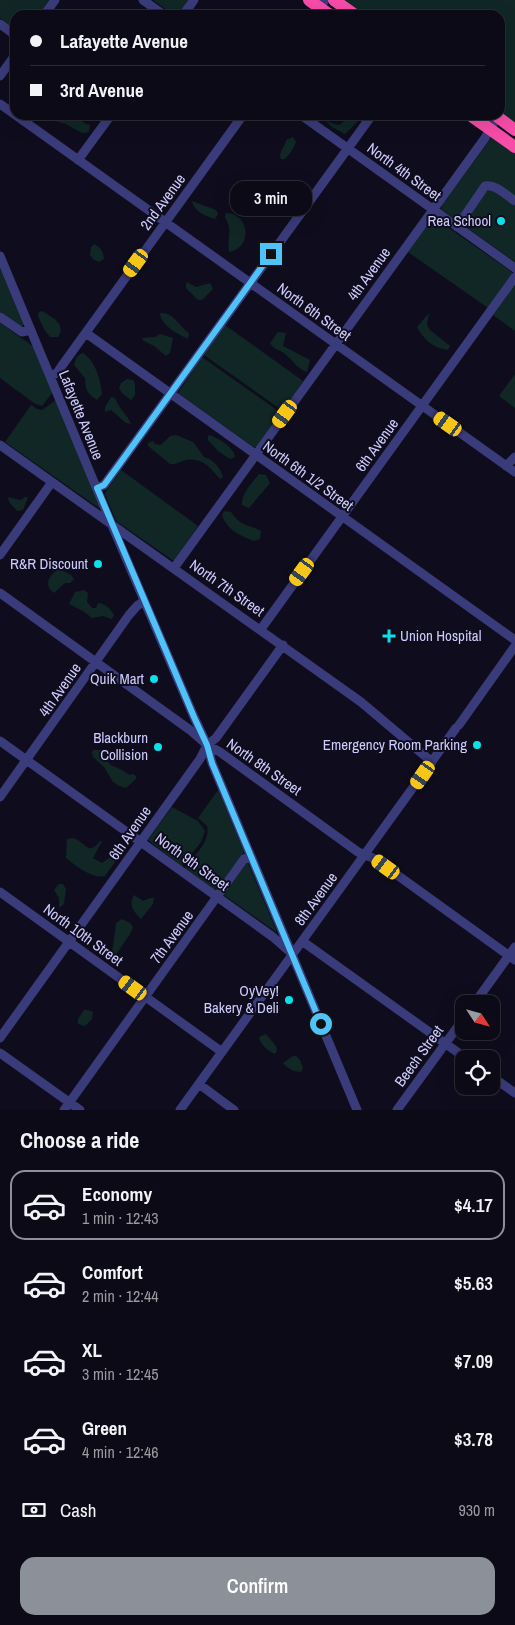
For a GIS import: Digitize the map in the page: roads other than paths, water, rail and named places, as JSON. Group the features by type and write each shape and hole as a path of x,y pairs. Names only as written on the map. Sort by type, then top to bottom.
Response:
{"highway":[{"path":"310,0 323,9"},
{"path":"334,0 348,10"},
{"path":"477,120 515,147"},
{"path":"501,120 515,130"}],"street":[{"path":"144,0 157,10"},
{"path":"0,76 10,62"},
{"name":"North 6th Street","path":"22,120 515,472"},
{"path":"78,160 107,120"},
{"name":"2nd Avenue","path":"50,376 56,373 86,334 239,120"},
{"name":"North 4th Street","path":"308,120 515,268"},
{"path":"97,488 104,485 368,120"},
{"name":"4th Avenue","path":"174,568 433,210 490,129 494,120"},
{"path":"457,227 485,186 495,187 515,202"},
{"name":"Lafayette Avenue","path":"0,256 2,267 31,330 144,602 207,745 357,1110"},
{"name":"6th Avenue","path":"261,629 515,277"},
{"path":"0,317 22,332 31,330"},
{"name":"North 6th 1/2 Street","path":"86,334 515,640"},
{"name":"North 7th Street","path":"0,445 368,707 432,762"},
{"path":"506,466 515,457"},
{"path":"0,555 52,482"},
{"name":"North 8th Street","path":"0,593 174,718 207,745 226,756 358,852 375,859 512,958"},
{"name":"4th Avenue","path":"0,797 137,606 144,602"},
{"name":"6th Avenue","path":"0,1038 141,842 200,758 207,745 216,738 283,645"},
{"name":"8th Avenue","path":"180,1110 515,646"},
{"path":"174,718 183,713 188,703"},
{"name":"North 9th Street","path":"0,741 218,897 293,954"},
{"path":"219,778 218,766 226,756"},
{"name":"7th Avenue","path":"67,1106 244,859 251,856"},
{"name":"North 10th Street","path":"0,892 222,1052"},
{"path":"302,941 455,1050"},
{"path":"481,995 512,958 515,947"},
{"name":"Beech Street","path":"397,1110 455,1030"},
{"path":"0,1053 67,1106 80,1110"},
{"path":"500,1082 515,1093"},
{"path":"199,1084 234,1110"}],"place":[{"name":"Rea School","path":"501,221"},
{"name":"R&R Discount","path":"98,564"},
{"name":"Union Hospital","path":"389,636"},
{"name":"Quik Mart","path":"154,679"},
{"name":"Emergency Room Parking","path":"477,745"},
{"name":"Blackburn Collision","path":"158,747"},
{"name":"OyVey! Bakery & Deli","path":"289,1000"}]}
